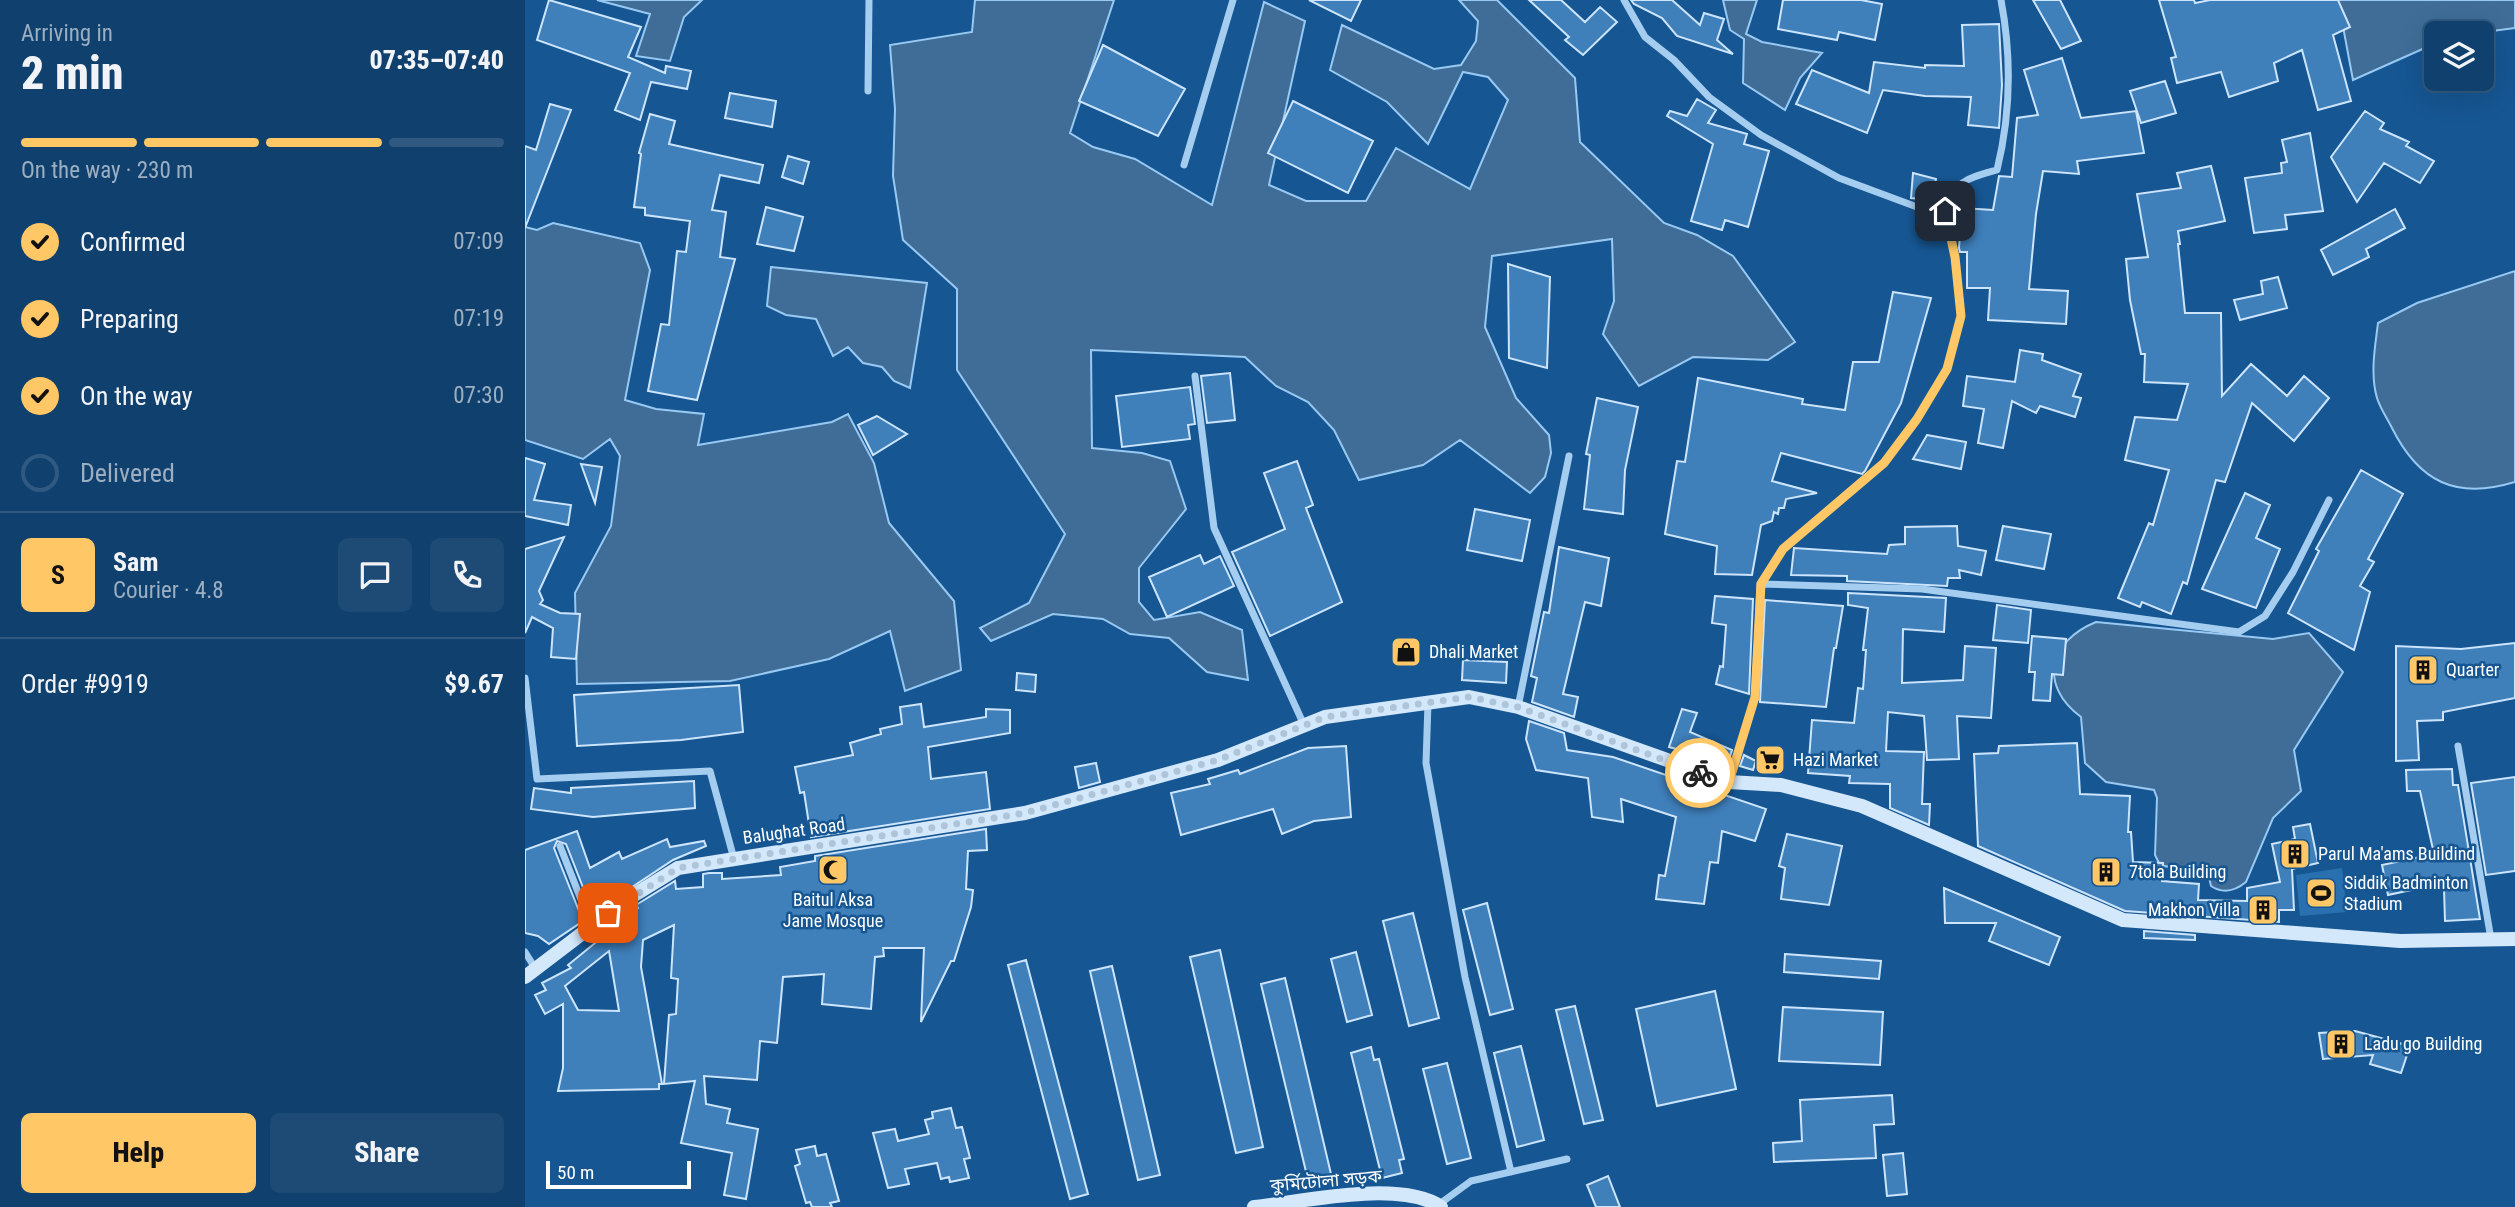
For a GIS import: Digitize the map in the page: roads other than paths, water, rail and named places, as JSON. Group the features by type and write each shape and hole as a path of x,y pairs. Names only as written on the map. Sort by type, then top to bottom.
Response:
{"street":[{"path":"867,91 869,0"},
{"path":"1184,165 1233,0"},
{"path":"1624,0 1646,37 1674,60 1709,97 1761,135 1839,178 1917,207 1945,211"},
{"path":"1729,782 1755,697 1761,584 1783,549 1884,463 1917,419 1947,369 1961,316 1955,257 1945,211 1952,189 1972,177 1997,170 2010,103 2008,41 2001,0"},
{"path":"1195,376 1214,528 1304,725"},
{"path":"1518,707 1569,456"},
{"path":"1761,584 1922,589 2239,632 2265,616 2293,572 2329,500"},
{"path":"525,678 537,779 710,771 734,859"},
{"name":"Balughat Road","path":"530,972 591,925 678,868 1025,813 1218,760 1325,717 1469,697 1518,707 1729,782 1781,785 1862,806 2123,920 2400,941 2515,939"},
{"path":"1428,703 1426,763 1465,977 1511,1172"},
{"path":"2458,746 2491,939"},
{"path":"560,846 591,925"},
{"path":"525,952 530,972"},
{"path":"1439,1206 1471,1181 1567,1159"},
{"name":"কুর্মিটোলা সড়ক","path":"1254,1207 1378,1194 1414,1196 1439,1206"}],"place":[{"name":"Dhali Market","path":"1406,652"},
{"name":"Quarter","path":"2423,670"},
{"name":"Hazi Market","path":"1770,760"},
{"name":"Parul Ma'ams Buildind","path":"2295,854"},
{"name":"Baitul Aksa Jame Mosque","path":"833,870"},
{"name":"7tola Building","path":"2106,872"},
{"name":"Siddik Badminton Stadium","path":"2321,893"},
{"name":"Makhon Villa","path":"2263,910"},
{"name":"Ladu go Building","path":"2341,1044"}]}
